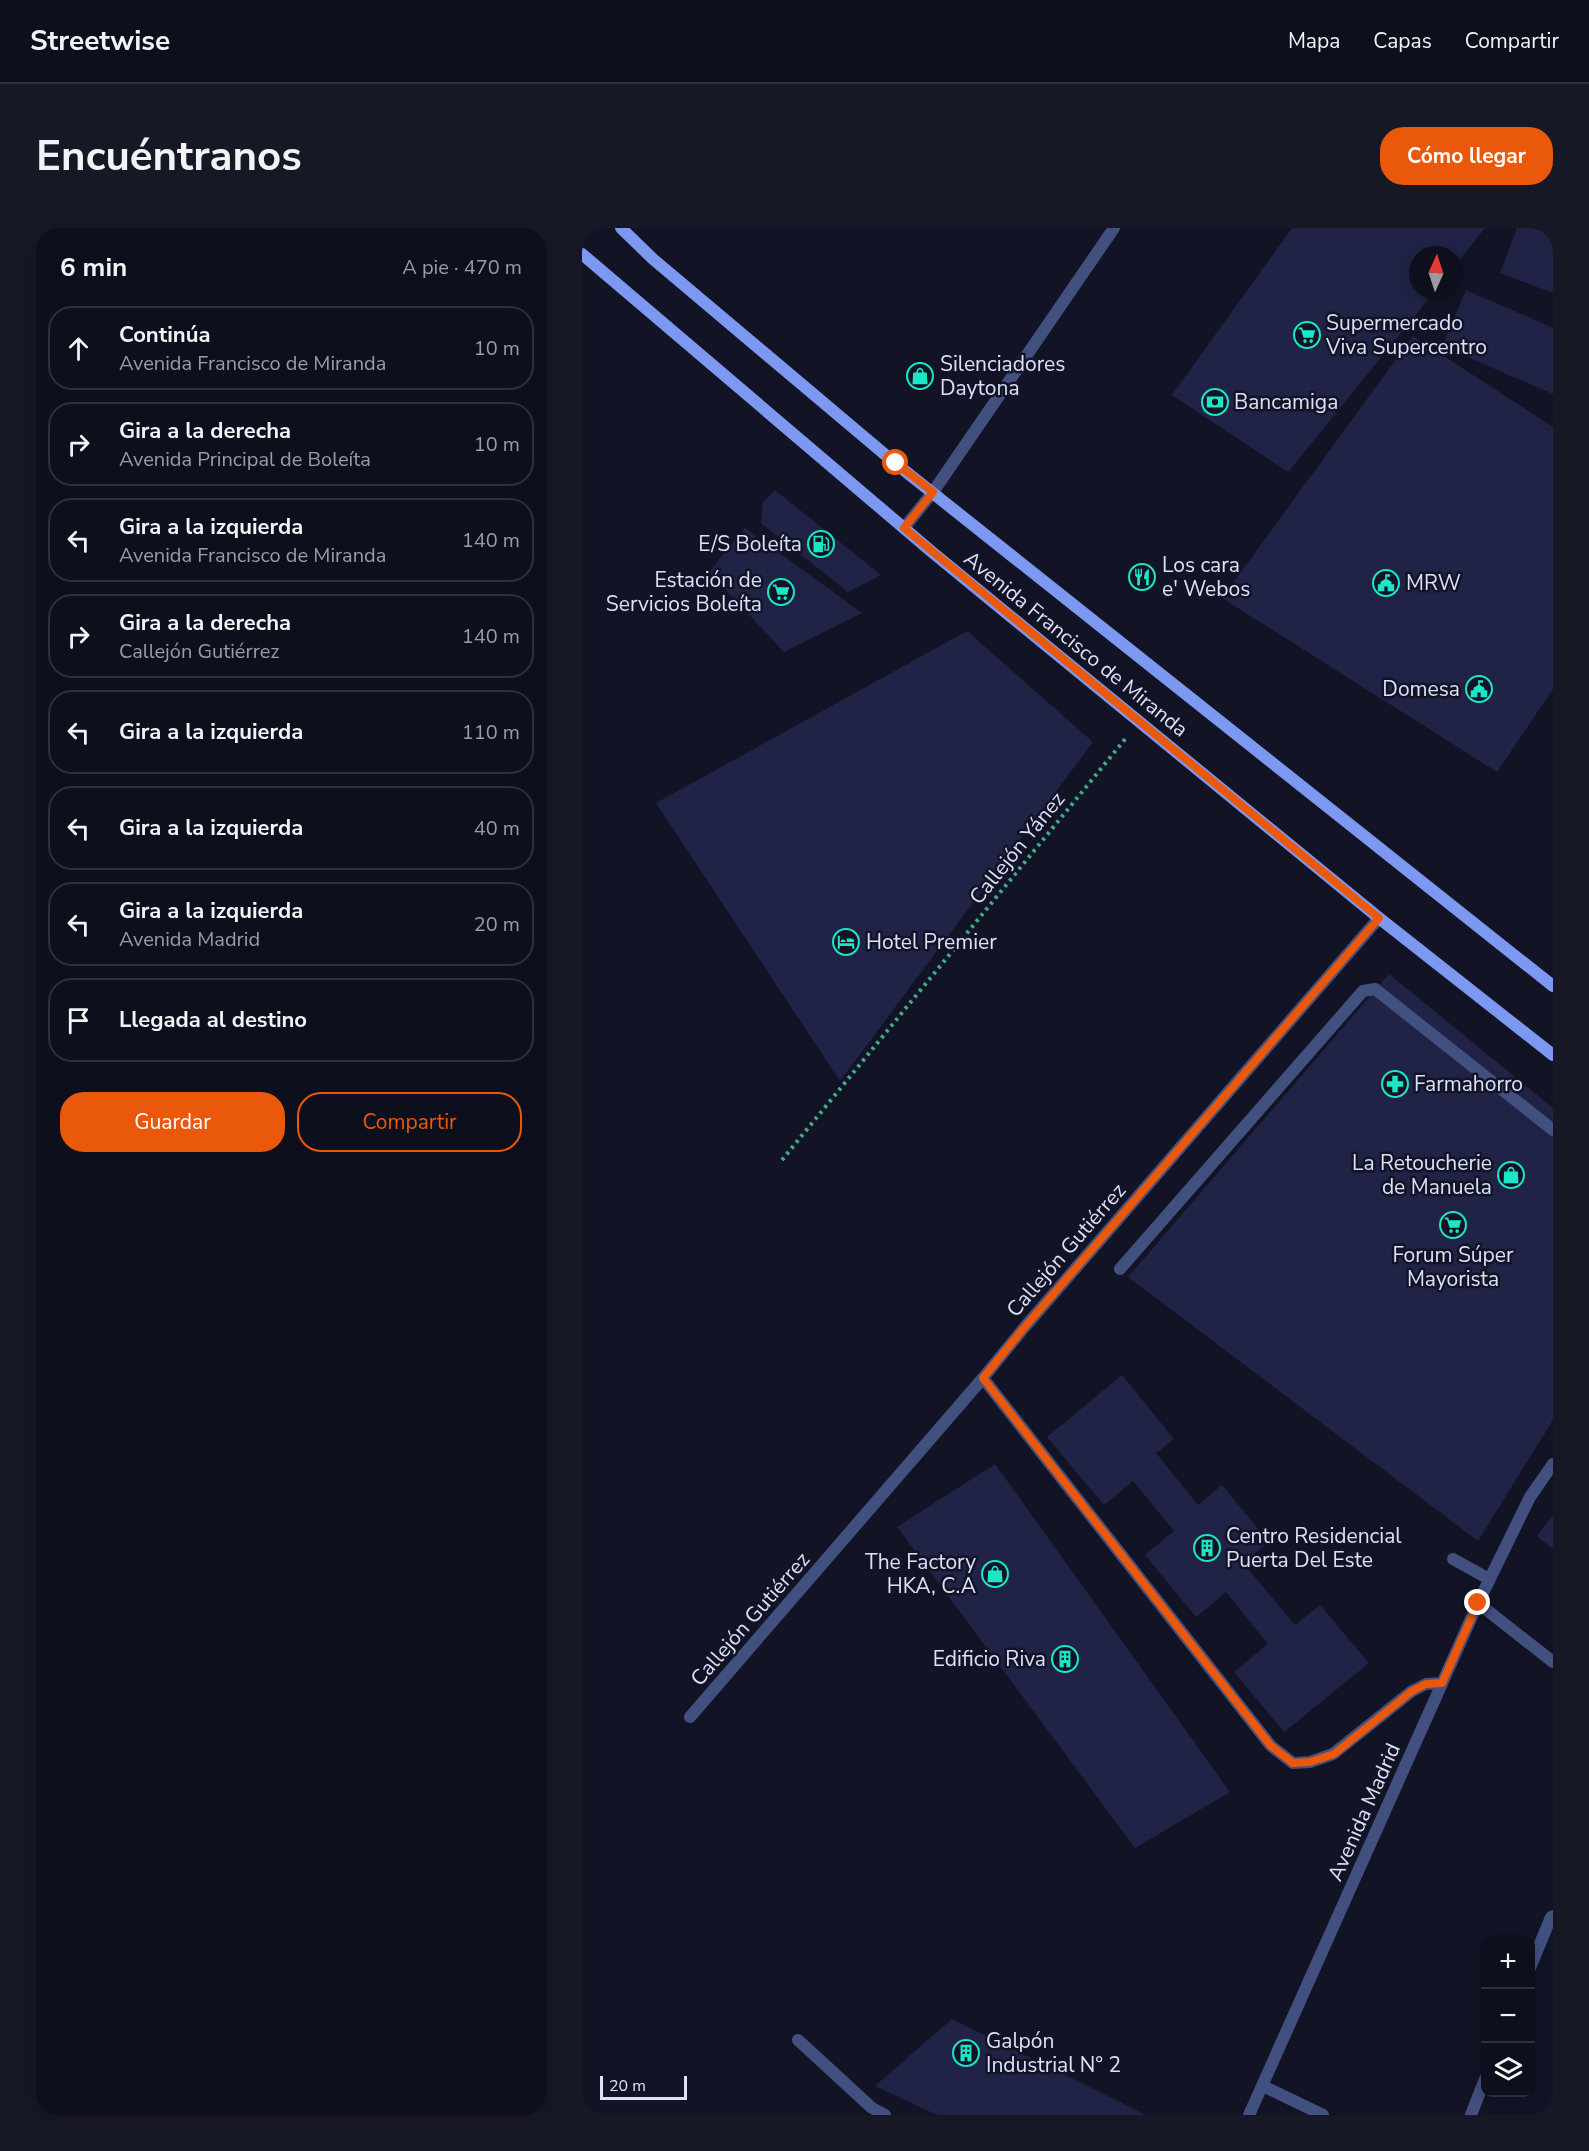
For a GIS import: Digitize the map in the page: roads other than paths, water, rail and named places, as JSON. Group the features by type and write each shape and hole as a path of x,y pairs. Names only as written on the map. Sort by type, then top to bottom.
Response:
{"main road":[{"name":"Avenida Francisco de Miranda","path":"621,228 653,259 896,463 1553,986"},
{"name":"Avenida Francisco de Miranda","path":"582,254 904,528 1139,722 1379,918 1553,1055"}],"street":[{"path":"904,528 933,492 1114,228"},
{"name":"Callejón Gutiérrez","path":"690,1717 1379,918"},
{"path":"1120,1269 1364,991 1369,989 1375,989 1553,1130"},
{"path":"983,1378 1271,1746 1293,1763 1310,1762 1334,1754 1412,1691 1426,1684 1442,1683"},
{"name":"Avenida Madrid","path":"1249,2115 1489,1579 1530,1497 1553,1464"},
{"path":"1453,1559 1489,1579"},
{"path":"1478,1603 1553,1662"},
{"path":"1535,1956 1553,1916"},
{"path":"798,2040 872,2108 885,2115"},
{"path":"1263,2086 1323,2115"},
{"path":"1471,2115 1481,2089"}],"place":[{"name":"Supermercado Viva Supercentro","path":"1307,335"},
{"name":"Silenciadores Daytona","path":"920,376"},
{"name":"Bancamiga","path":"1215,402"},
{"name":"E/S Boleíta","path":"821,544"},
{"name":"Los cara e' Webos","path":"1142,577"},
{"name":"MRW","path":"1386,583"},
{"name":"Estación de Servicios Boleíta","path":"781,592"},
{"name":"Domesa","path":"1479,689"},
{"name":"Hotel Premier","path":"846,942"},
{"name":"Farmahorro","path":"1395,1084"},
{"name":"La Retoucherie de Manuela","path":"1511,1175"},
{"name":"Forum Súper Mayorista","path":"1453,1225"},
{"name":"Centro Residencial Puerta Del Este","path":"1207,1548"},
{"name":"The Factory HKA, C.A","path":"995,1574"},
{"name":"Edificio Riva","path":"1065,1659"},
{"name":"Galpón Industrial N° 2","path":"966,2053"}]}
